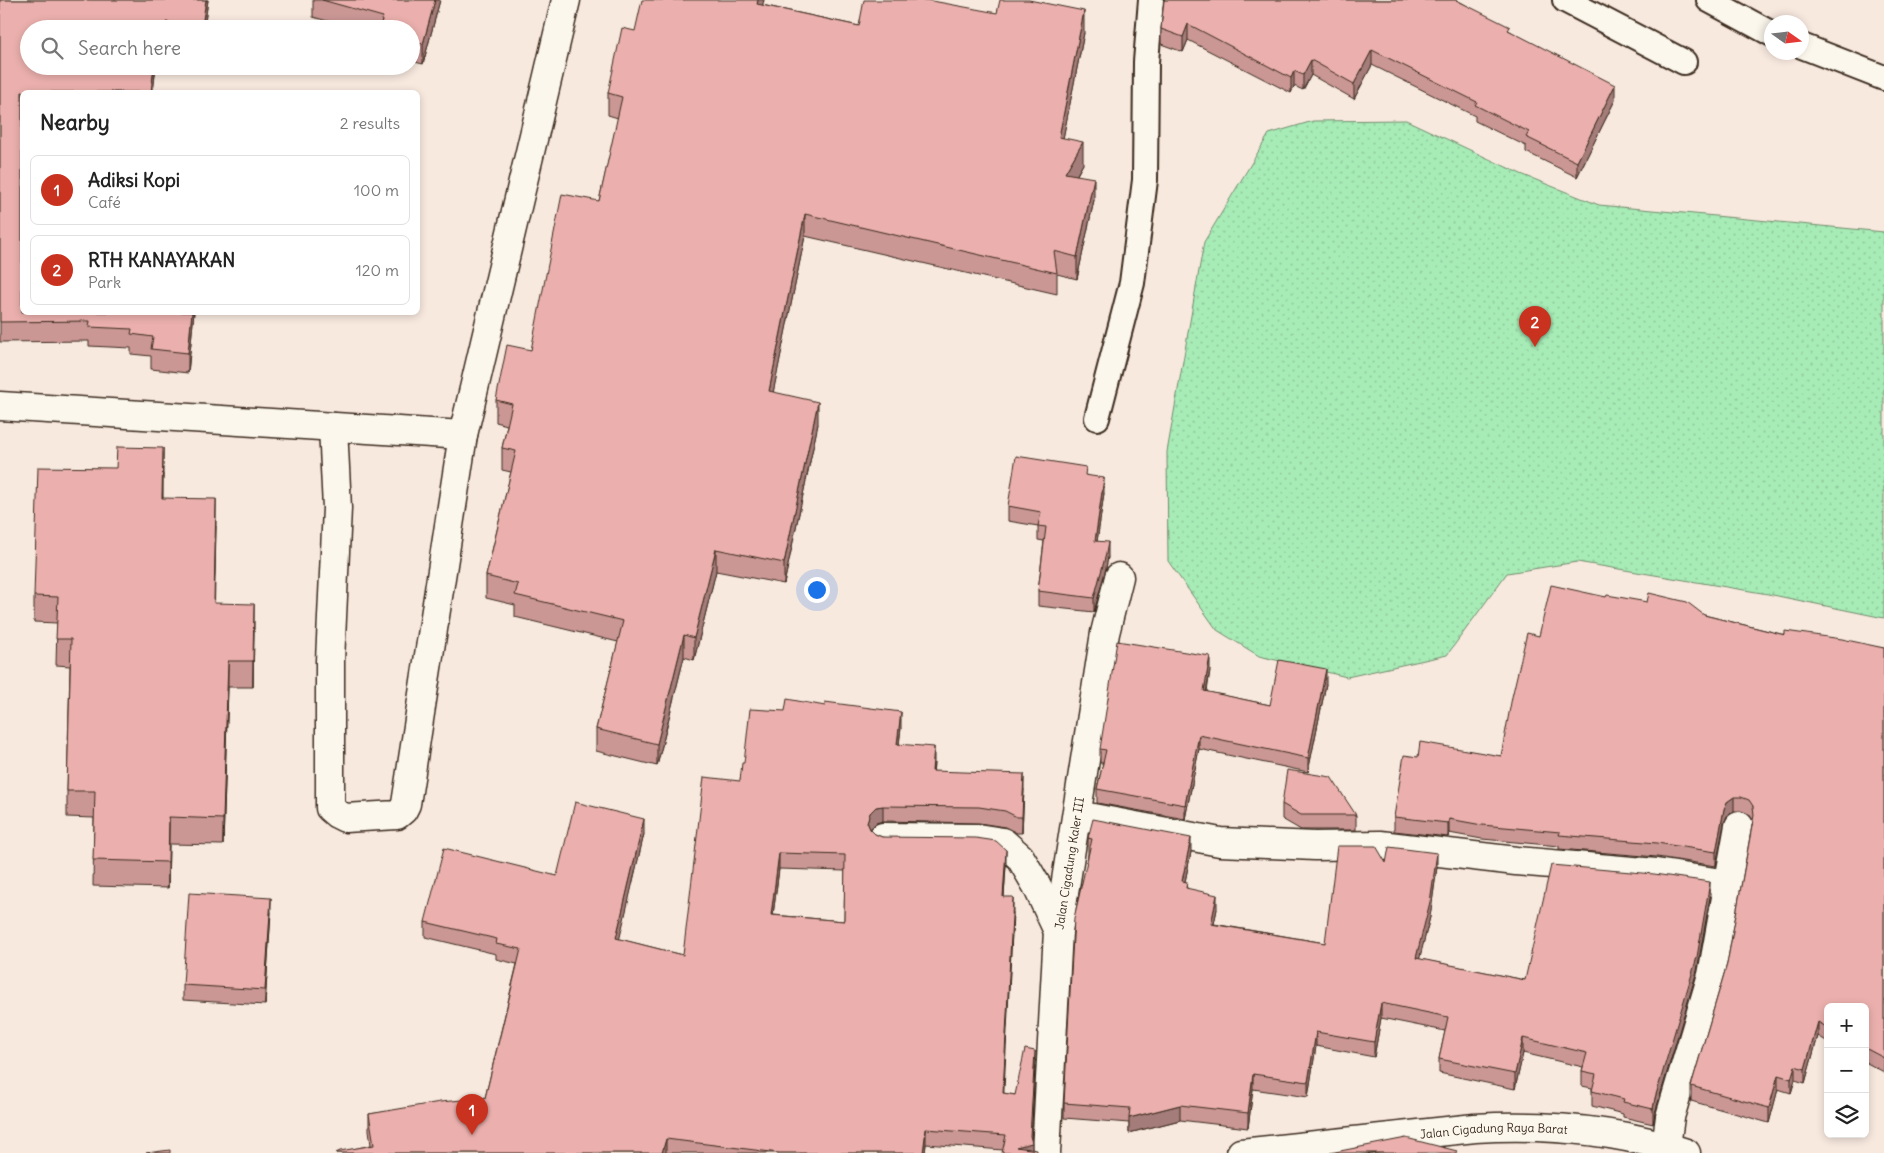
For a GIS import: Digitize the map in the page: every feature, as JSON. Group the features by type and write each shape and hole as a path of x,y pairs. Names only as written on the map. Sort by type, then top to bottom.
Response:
{"street":[{"path":"334,427 337,508 330,661 330,808 345,818 397,814 403,810 406,804 463,435 566,0"},
{"path":"0,406 463,435"},
{"name":"Jalan Cigadung Kaler III","path":"1046,1153 1058,931 1105,633 1119,577"},
{"path":"1077,815 1220,842 1315,846 1380,846 1516,861 1656,873 1728,884"},
{"path":"1676,1150 1670,1117 1712,975 1739,826"},
{"path":"883,837 977,838 1003,842 1020,857 1037,886 1058,931"},
{"name":"Jalan Cigadung Raya Barat","path":"1241,1153 1508,1126 1625,1137 1676,1150"}],"lane":[{"path":"1096,418 1132,283 1145,180 1146,62 1151,0"},
{"path":"1565,0 1684,62"},
{"path":"1710,0 1764,30"},
{"path":"1809,49 1884,78"}],"green space":[{"path":"1406,120 1521,174 1599,205 1884,232 1884,618 1768,594 1577,562 1507,573 1447,655 1347,677 1259,656 1217,630 1168,561 1167,452 1204,242 1269,134 1313,121"}],"building":[{"path":"0,0 206,0 203,20 20,20 20,75 153,75 151,90 20,90 20,315 192,315 188,353 151,349 153,337 131,334 132,329 89,327 90,321 0,322"},
{"path":"322,0 435,0 423,44 420,43 420,20 382,20 383,17"},
{"path":"642,0 758,0 757,4 859,26 864,0 927,0 997,13 1000,0 1029,0 1084,11 1059,137 1083,142 1065,173 1094,178 1077,257 1054,251 1057,273 805,214 769,391 818,402 784,563 716,549 694,638 684,635 657,744 596,729 623,621 515,595 518,584 486,576 516,451 502,448 512,404 496,400 507,345 531,350 562,194 599,201 622,97 608,93 622,28 635,31"},
{"path":"1164,0 1456,0 1510,27 1508,30 1615,85 1577,162 1526,137 1529,132 1475,105 1477,102 1372,50 1354,84 1311,60 1303,75 1294,71 1291,78 1188,24 1183,37 1161,29"},
{"path":"117,447 163,448 162,498 216,499 214,603 254,604 253,661 228,661 223,819 169,817 168,862 93,860 95,791 67,791 71,639 56,639 58,597 34,596 38,467 116,468"},
{"path":"1016,456 1086,467 1085,475 1104,478 1095,541 1108,542 1094,598 1038,591 1046,527 1038,526 1041,512 1008,506"},
{"path":"1551,585 1606,597 1607,595 1647,602 1649,593 1687,602 1704,615 1785,635 1785,631 1842,639 1884,648 1884,1058 1869,1050 1869,1003 1824,1003 1824,1026 1818,1022 1805,1069 1795,1066 1791,1079 1778,1075 1769,1108 1691,1086 1727,964 1754,815 1753,806 1749,800 1734,797 1727,802 1716,852 1657,843 1559,835 1560,832 1482,825 1449,819 1448,823 1394,817 1404,755 1418,757 1420,742 1501,756 1527,633 1539,636"},
{"path":"1117,641 1210,656 1204,691 1270,705 1279,660 1326,669 1308,758 1199,735 1185,805 1097,789 1106,750 1100,749"},
{"path":"787,699 825,706 825,702 901,712 897,744 934,747 932,771 1024,774 1022,817 1017,817 1005,811 979,807 883,806 876,807 870,813 867,822 875,834 882,837 976,838 996,841 1006,850 1003,897 1013,897 1003,1093 1015,1095 1025,1049 1035,1051 1030,1136 1032,1143 1016,1147 1037,1150 1037,1153 1002,1153 1006,1135 926,1129 923,1153 779,1153 666,1139 662,1153 336,1153 374,1145 369,1114 440,1102 485,1098 521,949 496,944 497,939 425,922 444,848 557,876 575,802 644,819 616,938 683,955 704,777 740,781 750,709 785,711","holes":["779,853 845,855 844,921 771,915"]},
{"path":"1287,770 1331,777 1356,815 1301,815 1282,804"},
{"path":"1093,819 1191,838 1182,881 1187,882 1186,888 1217,895 1211,924 1325,943 1337,846 1376,846 1386,863 1389,847 1437,853 1430,902 1416,958 1525,980 1551,865 1654,874 1710,882 1697,957 1653,1109 1623,1102 1624,1099 1592,1091 1596,1074 1582,1071 1587,1053 1523,1038 1515,1074 1439,1059 1448,1017 1381,1003 1374,1042 1316,1032 1308,1082 1253,1074 1248,1113 1180,1105 1129,1118 1130,1108 1064,1103 1074,918 1092,839 1088,838"},
{"path":"189,893 271,898 265,990 183,985"},
{"path":"1406,1138 1457,1151 1456,1153 1330,1153"},
{"path":"170,1150 170,1153 146,1153"}],"place":[{"name":"RTH KANAYAKAN","path":"1535,347"},
{"name":"Adiksi Kopi","path":"472,1135"}]}
